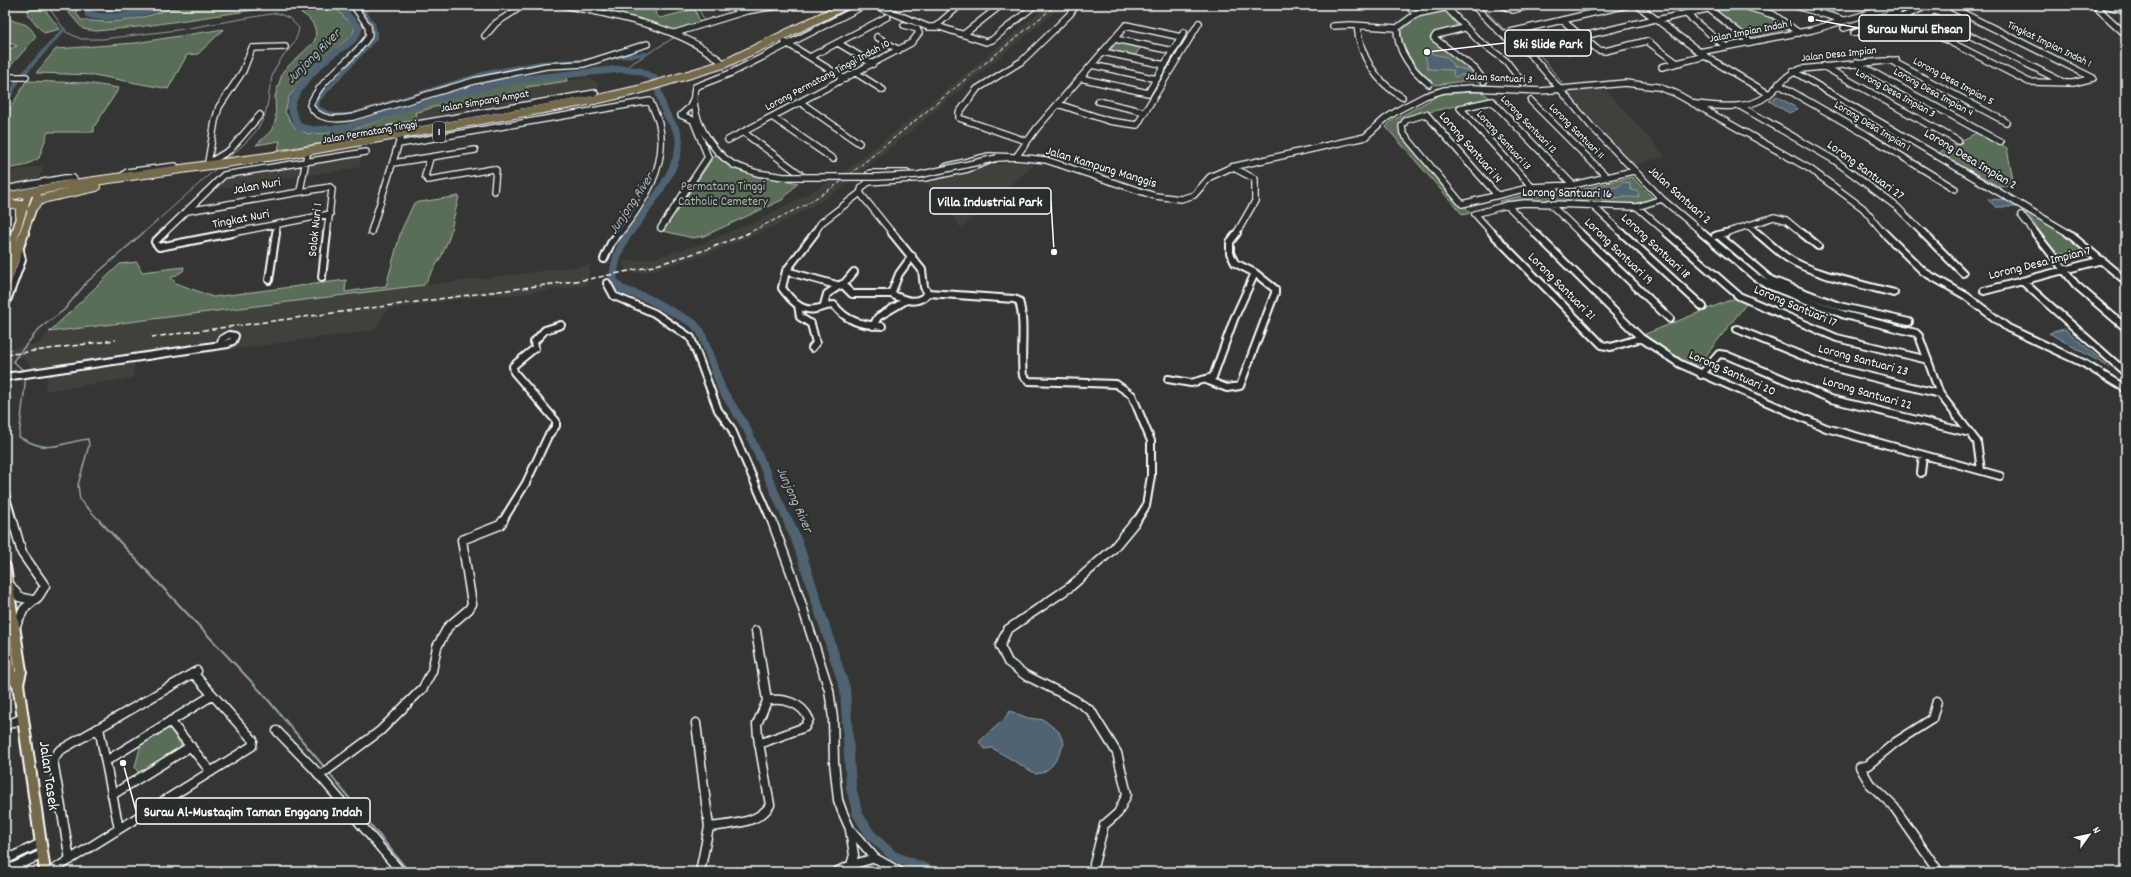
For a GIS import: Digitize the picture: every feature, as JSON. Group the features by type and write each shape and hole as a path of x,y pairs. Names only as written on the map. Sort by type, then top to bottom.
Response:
{"highway":[{"name":"Jalan Permatang Tinggi","path":"237,165 384,137 639,92 724,64 846,5"},
{"name":"Jalan Permatang Tinggi","path":"669,83 718,71 745,62 785,42 820,18"},
{"path":"772,40 785,42"},
{"name":"Jalan Permatang Tinggi","path":"66,185 96,187 153,176 306,158 589,109 612,104 639,92"},
{"name":"Jalan Permatang Tinggi","path":"33,194 66,185 123,176 153,176"},
{"path":"31,210 39,201 46,198 96,187"},
{"name":"1","path":"5,196 33,194"},
{"name":"1","path":"5,203 33,194"},
{"path":"5,203 20,205 20,215"}],"main road":[{"path":"5,286 31,210 33,194"},
{"path":"5,267 20,215 33,194"},
{"name":"Jalan Tasek","path":"5,567 8,582 12,677 18,684 45,872"}],"street":[{"path":"353,5 368,26 369,36 319,89 310,105 314,113 330,120 353,118 487,78 546,66 584,64 647,44"},
{"path":"485,36 496,23 524,5"},
{"path":"565,5 656,26 678,35 716,57 724,64"},
{"path":"678,35 746,11 782,5"},
{"path":"785,42 864,5"},
{"path":"874,5 928,27 935,27 964,34 986,42 992,40 1035,5"},
{"path":"935,27 960,5"},
{"path":"964,34 1001,5"},
{"path":"1026,141 959,118 959,113 977,89 1022,61 1038,42 1062,22 1076,5"},
{"path":"1408,5 1416,14"},
{"path":"1333,26 1397,28 1416,14 1445,6 1458,5"},
{"name":"Jalan Santuari 2","path":"1469,5 1474,6 1503,34 1526,50 1558,88 1633,171 1662,199 1753,275 1768,285 1845,315 1916,333 1928,360"},
{"path":"1502,5 1513,10 1532,5"},
{"path":"1503,34 1626,5"},
{"path":"1637,5 1699,52 1769,94 1759,101 1740,106 1694,104"},
{"path":"1741,5 1774,15 1799,33"},
{"path":"1796,5 1847,21"},
{"name":"Jalan Impian Indah 1","path":"1699,52 1799,33 1847,21 1898,5"},
{"path":"1844,28 1894,13 1911,5"},
{"path":"1854,33 1902,17 1929,5"},
{"path":"2094,5 2124,30"},
{"path":"2097,5 2124,30"},
{"path":"2103,5 2126,10"},
{"path":"1445,6 1464,28 1506,61 1523,83"},
{"path":"1526,50 1581,36 1686,14 1712,7 1752,42"},
{"name":"Tingkat Impian Indah 1","path":"1953,8 2093,78 2065,83"},
{"path":"1894,13 2029,82 2038,85 2065,83"},
{"path":"1686,14 1726,47"},
{"path":"810,57 887,17"},
{"path":"1935,18 2065,83"},
{"path":"1562,20 1598,50 1605,51 1647,41 1677,63"},
{"path":"1058,104 1133,126 1137,125 1199,23"},
{"name":"Lorong Permatang Tinggi Indah 10","path":"728,140 911,44 918,33 917,29 904,24"},
{"path":"869,182 865,178 870,173 917,173 994,154 1004,154 1016,157 1026,141 1080,78 1115,39 1126,25 1182,35 1148,94 1080,78"},
{"path":"1357,26 1357,36 1377,76 1382,83 1402,97"},
{"path":"1397,28 1396,38 1401,51 1415,71 1429,84"},
{"path":"1464,28 1445,31 1436,35 1434,38 1475,69 1484,81"},
{"path":"876,36 899,50"},
{"path":"1115,39 1173,51"},
{"path":"785,42 844,79"},
{"path":"838,43 873,64"},
{"path":"208,162 211,151 211,133 218,108 225,93 241,74 252,48 285,47"},
{"path":"1103,52 1165,65"},
{"path":"1662,67 1705,56"},
{"name":"Lorong Desa Impian 5","path":"1889,60 2006,122"},
{"name":"Jalan Desa Impian","path":"1769,94 1793,71 1855,62 1896,60"},
{"path":"661,228 708,156 693,120 681,116 684,111 690,107 694,97 694,89 745,62"},
{"name":"Lorong Desa Impian 4","path":"1855,62 2000,142"},
{"path":"1092,65 1157,79"},
{"name":"Lorong Desa Impian 3","path":"1822,66 1958,141"},
{"name":"Lorong Desa Impian 2","path":"1793,71 1896,130 2070,234 2126,281"},
{"path":"856,73 883,90"},
{"path":"5,77 25,77"},
{"name":"Jalan Santuari 3","path":"1377,128 1386,118 1424,96 1438,91 1456,88 1476,87 1524,91 1604,82 1645,83 1661,86 1816,174 1863,208 1883,232 1924,272 1966,296 2008,328 2026,338 2083,363 2125,388"},
{"name":"Lorong Desa Impian 1","path":"1778,84 1867,135 1955,189"},
{"name":"Jalan Simpang Ampat","path":"384,137 386,131 389,129 486,114 595,93"},
{"name":"Jalan Kampung Manggis","path":"694,97 698,116 706,137 713,148 734,165 757,173 784,177 876,177 918,175 997,158 1016,157 1046,160 1155,196 1181,200 1194,195 1210,178 1232,167 1365,137 1377,128"},
{"path":"604,259 611,244 638,210 658,169 660,148 659,125 650,101 612,104"},
{"path":"1098,101 1145,112"},
{"name":"Lorong Santuari 12","path":"1460,108 1492,101 1573,186"},
{"name":"Lorong Santuari 11","path":"1531,101 1608,178"},
{"path":"800,102 859,143"},
{"name":"Lorong Santuari 27","path":"1740,106 1834,160 1897,207 1963,273"},
{"path":"684,111 696,108"},
{"name":"Lorong Santuari 13","path":"1460,108 1532,187"},
{"path":"684,111 695,112 698,116"},
{"name":"Lorong Santuari 14","path":"1426,114 1497,196 1462,204 1403,133 1402,126 1406,120 1426,114"},
{"path":"123,176 217,161 251,128 260,115"},
{"path":"772,117 833,159"},
{"path":"743,132 800,174"},
{"path":"371,232 399,142"},
{"path":"393,163 475,150"},
{"name":"Jalan Permatang Tinggi","path":"187,211 222,177 229,174 306,158 366,152"},
{"path":"300,191 306,158"},
{"path":"430,158 425,172 425,176 428,180 492,169 496,170 494,191"},
{"path":"882,326 854,323 840,315 834,305 809,308 798,305 789,299 782,288 786,271 796,256 802,252 821,223 860,193 862,187 869,182 926,178 968,169 997,158"},
{"path":"1206,380 1220,386 1236,389 1240,386 1244,380 1275,293 1275,289 1255,273 1235,263 1230,252 1230,242 1244,223 1255,201 1254,179 1232,167"},
{"path":"1497,196 1532,187 1573,186 1633,171"},
{"path":"5,188 66,185"},
{"name":"Jalan Nuri","path":"187,211 330,187"},
{"name":"Solok Nuri 1","path":"322,277 330,214 330,187"},
{"path":"860,193 922,270 924,288 928,293 1014,299 1020,301 1023,315 1021,334 1023,376 1029,381 1116,384 1132,395 1151,441 1151,476 1146,506 1131,529 1107,555 1070,587 1007,630 1000,646 1001,651 1008,662 1025,675 1075,700 1091,711 1117,753 1127,794 1118,813 1104,825 1094,864"},
{"name":"Lorong Santuari 16","path":"1475,216 1477,212 1507,205 1549,203 1637,207 1662,199"},
{"name":"Lorong Santuari 19","path":"1549,203 1670,319"},
{"name":"Lorong Santuari 20","path":"1507,205 1641,338 1680,364 1701,375 1826,428 2000,476"},
{"name":"Lorong Santuari 18","path":"1592,205 1703,307"},
{"name":"Lorong Santuari 17","path":"1637,207 1740,296 1837,338 1928,360"},
{"name":"Tingkat Nuri","path":"187,211 155,242 156,245 159,247 330,214"},
{"path":"2021,215 2076,285 2126,328"},
{"name":"Lorong Santuari 21","path":"1475,216 1602,346 1611,347 1641,338"},
{"path":"1709,238 1774,217 1786,220 1818,246"},
{"path":"269,280 277,224"},
{"path":"1748,225 1786,257 1799,264 1846,280 1894,293"},
{"path":"1718,235 1772,280 1839,306 1909,322"},
{"path":"5,306 22,260 19,246"},
{"path":"5,255 10,248"},
{"path":"891,294 899,274 912,256"},
{"name":"Lorong Desa Impian 7","path":"1984,291 2063,269 2102,260"},
{"path":"786,271 841,285 852,294 891,294 905,301"},
{"path":"824,305 827,294 841,285 854,272"},
{"path":"1168,379 1191,383 1213,377 1234,319 1255,273"},
{"path":"2022,281 2126,373"},
{"path":"607,282 614,296 654,313 691,338 718,410 731,428 745,458 793,578 829,690 833,718 834,762 838,800 850,829 854,856 851,865"},
{"path":"873,326 878,317 905,301 922,300 928,293"},
{"path":"798,305 800,318 811,324 816,343 812,348"},
{"path":"321,775 380,731 423,688 432,671 437,647 448,627 469,610 472,604 464,562 462,540 466,537 500,525 526,483 548,436 556,426 556,421 514,372 513,366 535,348 534,342 544,330 548,327 561,325"},
{"name":"Lorong Santuari 23","path":"1737,329 1828,366 1940,394"},
{"path":"5,377 53,371 210,347 228,344 234,340 233,335 226,336 210,347"},
{"path":"221,340 223,344 228,344"},
{"name":"Lorong Santuari 22","path":"1701,375 1719,354 1726,355 1831,398 1970,433"},
{"path":"1928,360 1940,394 1977,442 1981,470"},
{"path":"1921,473 1923,455"},
{"path":"5,494 22,553 45,586 38,597 32,600 24,601 16,595 8,582"},
{"path":"10,631 24,609 32,600"},
{"path":"709,827 748,820 760,815 769,808 757,724 767,701 756,631"},
{"path":"50,872 70,860 211,772 249,750 253,740 213,695 195,672 60,751 53,760 70,860"},
{"path":"106,761 213,695"},
{"path":"759,744 805,727 809,719 806,712 800,707 786,700 779,698 767,701"},
{"path":"1937,701 1932,719 1896,742 1868,765 1860,767 1870,784 1894,807 1939,872"},
{"path":"5,726 23,718"},
{"path":"170,721 211,772"},
{"path":"696,722 709,827 700,872"},
{"path":"99,728 119,829"},
{"path":"277,731 321,775 401,872"},
{"path":"112,795 191,746"},
{"path":"850,829 875,858 900,872"},
{"path":"5,860 42,849"},
{"path":"5,872 42,849"},
{"path":"836,872 851,865 875,858"}],"shaded area":[{"path":"1048,5 1063,5 843,187 820,202 771,228 707,254 642,273 627,273 622,262 654,258 701,244 762,219 831,181 943,93"},
{"path":"588,78 597,82 599,86 597,95 532,109 381,134 415,113 433,107 526,91 526,87"},
{"path":"1604,88 1666,157 1633,164 1568,93 1571,91"},
{"path":"361,151 360,167 205,191 224,173"},
{"path":"1037,162 961,228 925,180 1005,163"},
{"path":"44,166 41,174 29,186 5,191 5,172"},
{"path":"591,265 587,285 511,295 488,295 388,309 374,330 135,363 132,378 45,391 49,368 34,369 23,357 5,359 5,349 38,344 49,332"}],"green space":[{"path":"30,5 41,5 60,29 44,33 27,14"},
{"path":"62,5 78,5 76,12 81,20 105,22 123,21 147,16 183,5 332,5 355,28 352,36 323,58 289,97 285,112 295,128 309,134 327,133 359,127 441,100 509,82 566,77 567,81 527,87 527,91 434,107 415,113 417,120 414,123 387,129 381,134 278,150 280,141 256,145 271,131 276,119 275,96 283,71 314,42 316,34 314,27 305,15 290,8 275,7 138,27 96,31 83,29"},
{"path":"99,5 144,5 127,10 110,11 100,8"},
{"path":"623,5 668,5 657,9 655,13 660,18 695,9 700,23 678,31 638,18 632,19 602,11"},
{"path":"1720,5 1740,7 1758,12 1784,26 1792,31 1792,33 1755,38 1750,37 1718,12"},
{"path":"1822,5 1852,5 1830,13 1820,10"},
{"path":"1441,10 1447,12 1458,27 1433,33 1431,40 1472,70 1479,81 1463,81 1436,85 1418,68 1408,55 1402,40 1401,32 1405,27 1419,17"},
{"path":"8,18 27,25 36,37 5,72 5,51 17,46 5,41 5,19"},
{"path":"224,29 198,54 187,55 168,89 94,75 36,73 56,49 135,43"},
{"path":"1572,40 1581,47 1588,46 1593,49 1581,54 1568,54 1557,45"},
{"path":"1117,42 1141,47 1134,57 1110,51"},
{"path":"26,81 86,83 119,88 94,127 94,132 48,132 39,158 24,166 5,169 5,118"},
{"path":"1482,92 1490,98 1407,117 1399,126 1400,135 1456,202 1464,205 1470,213 1463,215 1386,127 1390,122 1441,94"},
{"path":"1978,132 2007,148 2014,185 1998,186 1938,153"},
{"name":"Permatang Tinggi Catholic Cemetery","path":"715,155 734,167 744,171 765,177 798,183 782,200 704,236 693,238 663,231"},
{"path":"1632,177 1654,199 1634,205 1502,205 1499,201 1543,191 1575,191"},
{"path":"459,196 449,238 441,257 424,285 49,332 120,264 137,262 142,272 184,267 183,271 171,278 176,283 213,297 346,280 345,292 386,286 401,231 414,203"},
{"path":"2025,211 2068,236 2091,255 2071,251 2056,254"},
{"path":"1735,298 1746,304 1697,367 1691,367 1643,335"},
{"path":"165,729 170,729 181,745 179,750 139,774 135,767 141,744"}],"water":[{"path":"1428,53 1447,57 1454,67 1466,70 1469,73 1455,77 1453,75 1454,71 1452,70 1428,69 1425,55"},
{"path":"1777,96 1798,109 1789,113 1769,101"},
{"path":"1624,182 1630,183 1630,189 1638,192 1639,197 1603,199 1595,194 1591,189 1600,187 1617,187"},
{"path":"1987,199 2007,200 2018,207 1996,207"},
{"path":"2065,329 2109,367 2049,333"},
{"path":"1010,711 1028,718 1044,720 1059,732 1064,744 1054,763 1042,773 1036,774 992,748 985,749 979,742 1003,720"}],"waterway":[{"path":"47,5 66,32 81,39 103,39 177,30 277,13 289,18 299,28 293,45 279,62 274,72 265,115 252,136 227,159"},
{"name":"Junjong River","path":"88,5 88,14 107,17 127,16 165,5"},
{"name":"Junjong River","path":"338,5 359,28 352,40 322,64 301,86 296,94 291,109 299,127 313,130 344,128 447,96 514,80 621,69 640,71 655,79 664,108 676,129 679,138 678,150 675,162 661,189 629,234"},
{"path":"359,5 373,24 376,37 318,100 317,108 333,115 350,115 486,73 540,63 592,60"},
{"path":"697,5 705,22"},
{"path":"765,11 788,11 808,5"},
{"path":"1480,5 1507,32"},
{"path":"694,30 736,17"},
{"path":"5,104 18,80 64,29"},
{"path":"1510,34 1530,48"},
{"path":"621,70 675,37"},
{"path":"1533,50 1541,56 1562,83"},
{"path":"606,58 646,54"},
{"path":"142,234 218,167"},
{"path":"25,372 13,361 39,329 64,310 87,282 143,233"},
{"name":"Junjong River","path":"629,233 622,244 618,255 613,280 621,289 647,298 693,323 701,332 722,390 746,427 788,522"},
{"path":"26,375 19,437 47,447 88,439 89,445 78,485 80,500 101,522"},
{"path":"100,521 264,695 325,768"},
{"name":"Junjong River","path":"788,521 798,544 845,689 851,787 858,815 870,834 893,856 934,872"},
{"path":"328,772 409,872"}],"railway":[{"path":"746,234 803,206 838,184 1056,5"},
{"path":"152,337 590,279 653,266 705,250 749,233"},
{"path":"5,355 116,340"}],"place":[{"name":"Surau Nurul Ehsan","path":"1811,19"},
{"name":"Ski Slide Park","path":"1427,52"},
{"name":"Villa Industrial Park","path":"1054,252"},
{"name":"Surau Al-Mustaqim Taman Enggang Indah","path":"123,763"}]}
